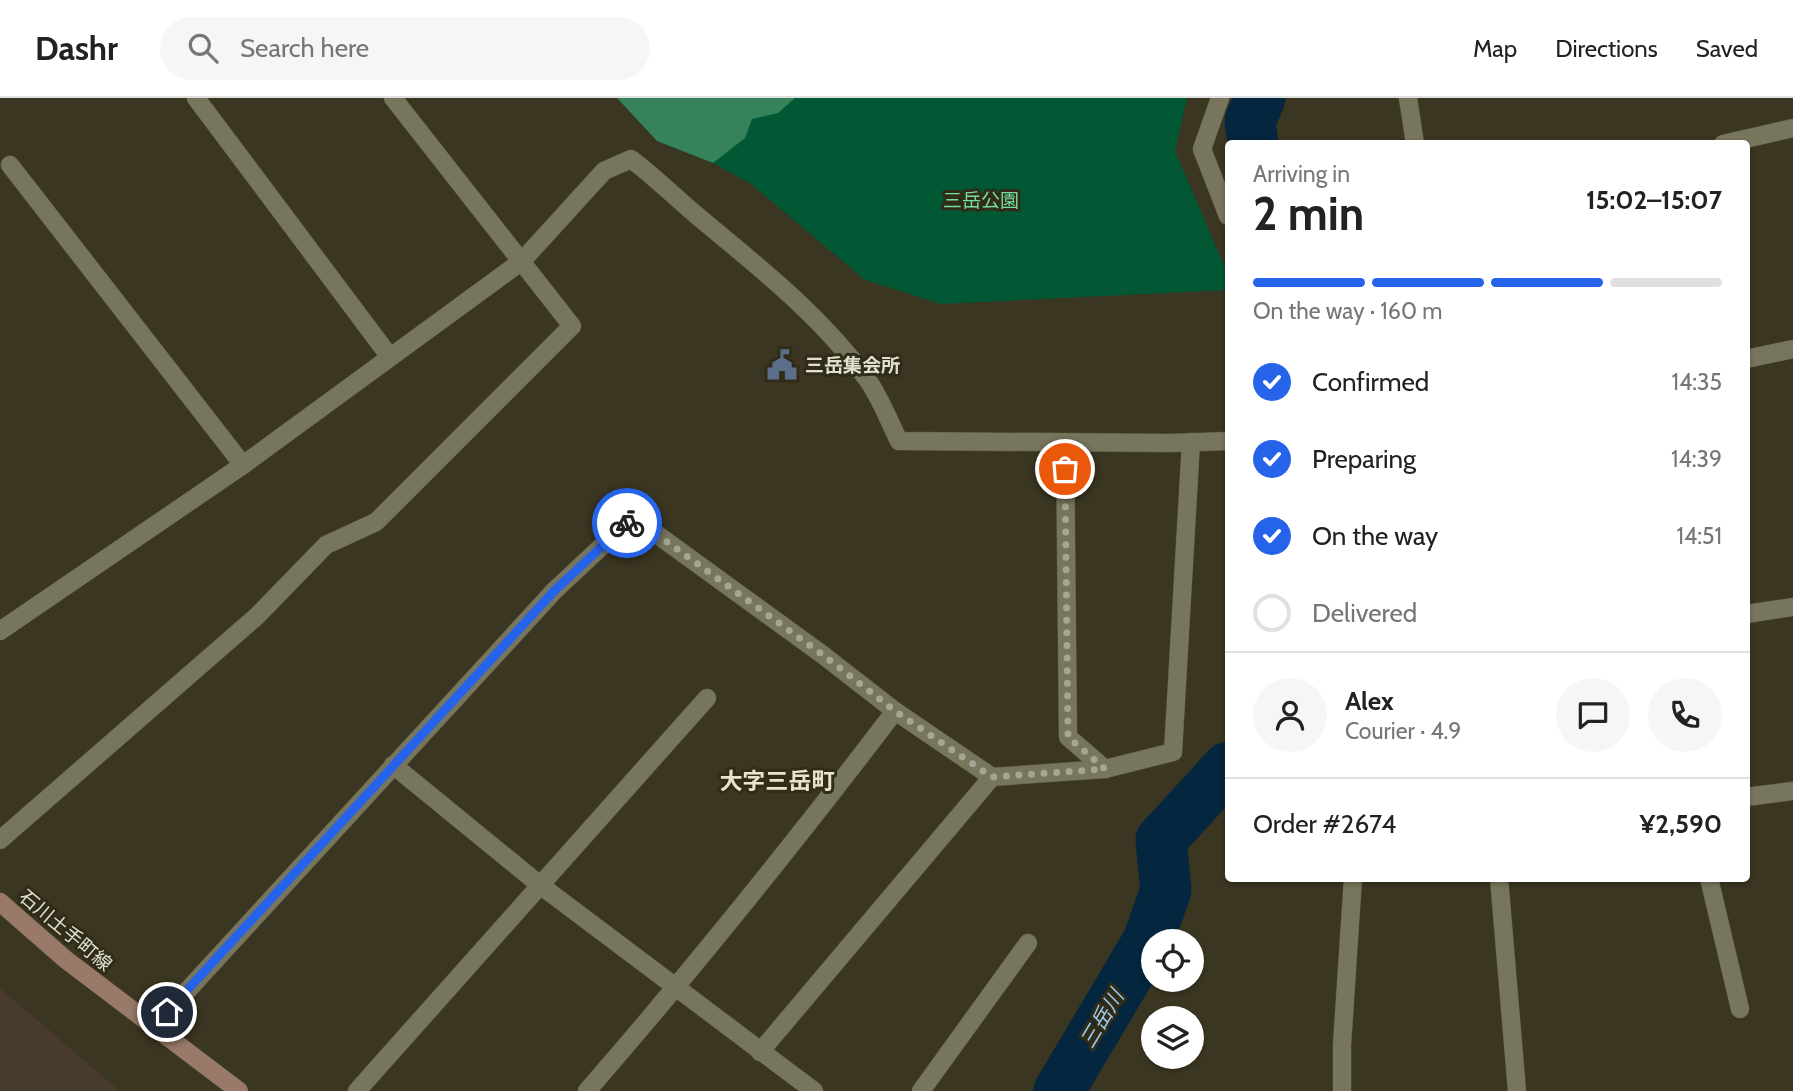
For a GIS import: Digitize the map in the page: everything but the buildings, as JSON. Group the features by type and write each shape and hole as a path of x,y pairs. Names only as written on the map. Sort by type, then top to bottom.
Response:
{"main road":[{"name":"石川土手町線","path":"0,902 65,959 239,1091"}],"street":[{"path":"196,98 390,357"},
{"path":"0,839 257,616 326,545 376,522 572,326 393,98"},
{"path":"1220,98 1202,149 1225,208"},
{"path":"1408,98 1414,140"},
{"path":"1740,140 1793,128"},
{"path":"0,631 243,466 523,261 604,171 631,159 660,180 698,216 776,281 837,339 869,382 899,441 1225,441"},
{"path":"10,165 243,466"},
{"path":"1750,358 1793,349"},
{"path":"1065,442 1068,737 1105,769"},
{"path":"153,1028 554,591 633,517 823,655 895,711 992,777 1105,769 1173,752 1191,442"},
{"path":"1750,613 1793,607"},
{"path":"357,1091 707,698"},
{"path":"587,1091 675,989 808,825 895,711"},
{"path":"393,765 540,885 814,1091"},
{"path":"760,1052 992,777"},
{"path":"1750,796 1793,791"},
{"path":"1342,1091 1342,1045 1353,882"},
{"path":"1499,882 1517,1091"},
{"path":"1710,882 1740,1009"},
{"path":"921,1091 1028,943"}],"shaded area":[{"path":"0,988 120,1091 0,1091"}],"green space":[{"name":"三岳公園","path":"617,98 1187,98 1175,151 1225,268 1225,290 941,304 865,280 751,184 713,163 657,141"},
{"path":"617,98 795,98 778,113 752,119 745,138 713,163 657,141"}],"waterway":[{"name":"三岳川","path":"1252,140 1250,121 1260,98"},
{"name":"三岳川","path":"1059,1091 1148,941 1166,890 1161,840 1225,770"}],"way so far":[{"path":"627,523 633,517 823,655 895,711 992,777 1105,769 1068,737 1065,469"}],"place":[{"name":"三岳集会所","path":"782,365"}],"district":[{"name":"大字三岳町","path":"777,781"}],"route":[{"path":"167,1012 554,591 627,523"}]}
